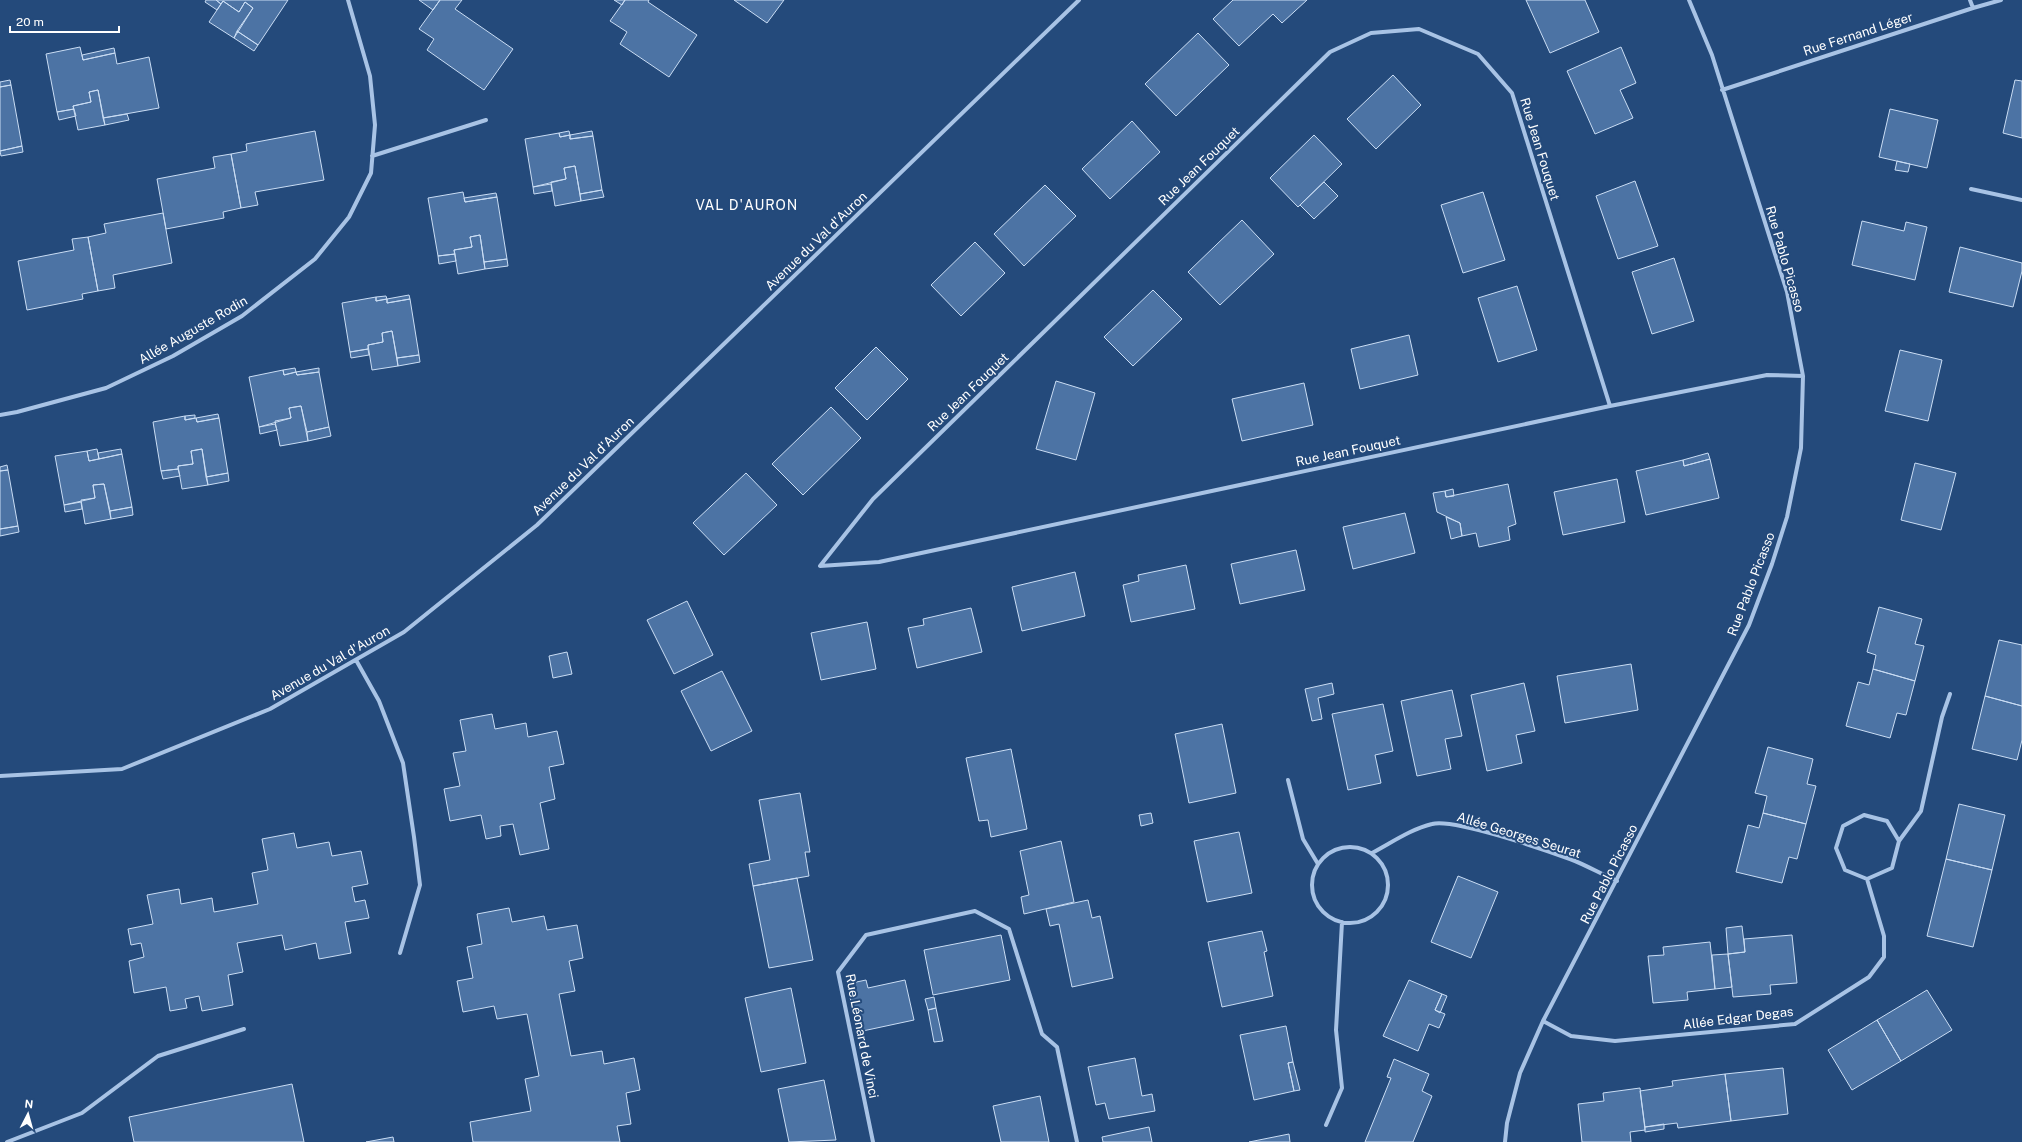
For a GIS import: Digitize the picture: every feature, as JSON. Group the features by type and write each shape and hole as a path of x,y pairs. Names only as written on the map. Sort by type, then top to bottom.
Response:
{"street":[{"name":"Allée Auguste Rodin","path":"0,415 17,412 106,388 173,356 242,316 316,259 349,217 371,173 375,125 370,76 348,0"},
{"name":"Avenue du Val d'Auron","path":"0,776 122,769 270,709 404,632 537,525 1080,0"},
{"name":"Rue Pablo Picasso","path":"1505,1142 1507,1123 1520,1073 1543,1021 1617,881 1748,625 1772,564 1787,517 1801,448 1803,376 1787,292 1704,33 1689,0"},
{"path":"1970,0 1973,8"},
{"name":"Rue Fernand Léger","path":"1722,90 2001,0"},
{"name":"Rue Jean Fouquet","path":"1610,406 1512,93 1478,54 1419,29 1371,33 1330,52 873,499 820,566 879,562 1610,406 1767,375 1803,376"},
{"path":"372,156 486,120"},
{"path":"1972,189 2022,200"},
{"path":"356,660 379,701 403,762 420,885 400,953"},
{"path":"1899,841 1887,821 1864,815 1843,826 1836,848 1845,870 1867,879 1892,868 1899,841 1922,811 1942,718 1950,694"},
{"path":"1288,780 1303,839 1318,864"},
{"name":"Allée Georges Seurat","path":"1372,853 1414,831 1433,823 1450,823 1470,827 1570,859 1617,881"},
{"path":"1349,847 1361,848 1372,853 1381,863 1387,874 1388,887 1385,900 1378,911 1367,919 1355,922 1342,922 1330,917 1321,910 1314,898 1311,887 1313,875 1318,864 1326,855 1337,849 1349,847"},
{"name":"Allée Edgar Degas","path":"1543,1021 1571,1036 1615,1041 1795,1024 1870,977 1884,957 1884,936 1867,879"},
{"name":"Rue Léonard de Vinci","path":"873,1142 838,972 866,935 975,911 1009,929 1042,1034 1057,1047 1077,1142"},
{"path":"1326,1125 1342,1088 1336,1030 1342,922"},
{"path":"7,1142 82,1113 158,1056 244,1029"}],"building":[{"path":"206,0 216,0 221,4 217,10 205,2"},
{"path":"216,0 288,0 258,45 237,31 253,8 245,2 239,12 223,1 221,4"},
{"path":"419,0 440,0 433,10"},
{"path":"440,0 462,0 455,9 513,49 484,90 427,50 434,39 419,29"},
{"path":"614,0 625,0 622,5"},
{"path":"625,0 649,0 648,2 697,35 669,77 620,44 627,32 610,21"},
{"path":"734,0 784,0 767,23"},
{"path":"1233,0 1307,0 1282,23 1273,14 1239,46 1213,19"},
{"path":"1526,0 1585,0 1599,32 1550,53"},
{"path":"223,1 239,12 245,2 253,8 234,38 209,22"},
{"path":"237,31 258,45 254,51 234,38"},
{"path":"1198,33 1229,65 1176,116 1145,84"},
{"path":"80,47 83,60 115,53 117,64 149,57 159,108 103,118 98,90 89,92 91,102 73,106 74,109 57,112 46,54"},
{"path":"1621,47 1636,83 1620,90 1633,118 1595,134 1567,71"},
{"path":"114,48 115,53 83,60 82,55"},
{"path":"1393,75 1421,105 1376,149 1347,119"},
{"path":"10,80 11,85 0,87 0,82"},
{"path":"2015,80 2022,81 2022,138 2003,133"},
{"path":"11,85 22,146 0,151 0,87"},
{"path":"98,90 105,125 78,130 73,106 91,102 89,92"},
{"path":"74,109 76,116 59,120 57,112"},
{"path":"1890,109 1938,120 1927,168 1879,157"},
{"path":"127,114 129,120 105,125 103,118"},
{"path":"1132,121 1160,152 1110,199 1082,169"},
{"path":"315,131 324,180 255,192 258,205 241,208 231,154 247,151 246,144"},
{"path":"569,131 570,135 560,137 559,133"},
{"path":"592,131 593,136 570,139 570,135"},
{"path":"559,133 560,137 570,135 570,139 593,136 602,190 580,194 575,166 564,168 566,179 533,187 525,139"},
{"path":"1314,135 1342,164 1298,207 1270,178"},
{"path":"22,146 23,152 1,156 0,151"},
{"path":"231,154 241,208 223,212 224,218 166,229 157,179 215,168 213,157"},
{"path":"1897,161 1910,164 1908,172 1895,170"},
{"path":"575,166 581,201 555,206 551,182 566,179 564,168"},
{"path":"1635,181 1658,246 1618,259 1596,196"},
{"path":"1324,182 1338,196 1314,219 1300,205"},
{"path":"551,184 552,191 534,194 533,187"},
{"path":"1045,185 1076,216 1024,266 994,234"},
{"path":"602,190 604,197 581,201 580,194"},
{"path":"463,192 465,202 497,197 507,259 484,262 480,235 470,237 472,247 454,250 455,254 438,256 428,198"},
{"path":"1483,192 1505,260 1463,273 1441,205"},
{"path":"496,193 497,197 465,202 464,198"},
{"path":"163,213 172,263 113,275 115,288 98,291 88,237 106,233 104,224"},
{"path":"1242,220 1274,254 1220,305 1188,272"},
{"path":"1862,221 1904,231 1906,222 1927,227 1915,280 1852,265"},
{"path":"480,235 485,269 458,274 454,250 472,247 470,237"},
{"path":"88,237 98,291 82,294 83,299 27,310 18,261 74,250 72,239"},
{"path":"975,242 1005,273 961,316 931,285"},
{"path":"1960,247 2022,263 2022,271 2013,307 1949,292"},
{"path":"455,254 456,261 439,264 438,256"},
{"path":"1674,258 1694,321 1652,334 1632,272"},
{"path":"507,259 508,266 485,269 484,262"},
{"path":"1517,286 1537,350 1498,362 1478,298"},
{"path":"1153,290 1182,319 1133,366 1104,337"},
{"path":"409,295 410,299 387,303 387,299"},
{"path":"386,296 387,299 376,301 376,297"},
{"path":"376,297 376,301 387,299 387,303 410,299 419,355 397,358 392,331 382,333 383,342 368,345 368,349 350,352 342,303"},
{"path":"392,331 398,366 372,370 368,345 383,342 382,333"},
{"path":"1409,335 1418,375 1360,389 1351,349"},
{"path":"876,347 908,379 867,420 835,388"},
{"path":"368,349 369,355 351,358 350,352"},
{"path":"1900,350 1942,360 1928,421 1885,411"},
{"path":"419,355 420,362 398,366 397,358"},
{"path":"295,368 296,372 284,375 283,370"},
{"path":"319,368 319,372 297,375 296,372"},
{"path":"283,370 284,375 296,372 297,375 319,372 329,427 307,432 301,406 289,408 291,418 259,427 249,377"},
{"path":"1056,381 1095,393 1076,460 1036,449"},
{"path":"1304,383 1313,425 1242,441 1232,399"},
{"path":"301,406 308,441 280,446 275,421 291,418 289,408"},
{"path":"831,407 861,438 803,495 772,464"},
{"path":"218,414 219,418 197,422 196,418"},
{"path":"195,415 195,418 185,420 185,416"},
{"path":"185,416 185,420 196,418 197,422 219,418 228,473 206,477 202,449 191,451 193,464 178,466 178,469 161,471 153,422"},
{"path":"275,424 277,430 260,434 259,427"},
{"path":"329,427 331,436 308,441 307,432"},
{"path":"97,449 99,459 89,461 87,451"},
{"path":"121,449 122,454 99,459 98,453"},
{"path":"202,449 208,485 182,489 178,466 193,464 191,451"},
{"path":"87,451 89,461 122,454 132,507 110,511 104,484 93,485 95,498 64,505 55,456"},
{"path":"1708,453 1710,459 1684,466 1683,460"},
{"path":"1710,459 1719,498 1646,515 1636,471 1683,460 1684,466"},
{"path":"1915,463 1956,473 1941,530 1901,520"},
{"path":"7,465 8,470 0,471 0,467"},
{"path":"178,469 180,476 163,479 161,471"},
{"path":"8,470 18,526 0,529 0,471"},
{"path":"228,473 229,481 208,485 206,477"},
{"path":"746,473 777,505 724,555 693,523"},
{"path":"1617,479 1625,522 1563,535 1554,492"},
{"path":"104,484 111,519 85,524 81,500 95,498 93,485"},
{"path":"1508,484 1516,524 1508,527 1510,540 1479,547 1476,533 1462,536 1460,523 1437,512 1433,493 1445,491 1446,497"},
{"path":"1453,489 1454,496 1446,497 1445,491"},
{"path":"81,502 82,509 65,512 64,505"},
{"path":"132,507 133,515 111,519 110,511"},
{"path":"1405,513 1415,553 1353,569 1343,527"},
{"path":"1446,517 1460,523 1462,536 1451,539"},
{"path":"18,526 19,532 0,536 0,529"},
{"path":"1296,550 1305,590 1240,604 1231,564"},
{"path":"1186,565 1195,609 1131,622 1123,585 1139,581 1138,575"},
{"path":"1075,572 1085,616 1022,631 1012,587"},
{"path":"687,601 713,655 674,674 647,620"},
{"path":"1879,607 1922,619 1915,644 1924,646 1915,681 1873,669 1876,655 1867,652"},
{"path":"971,608 982,652 917,668 908,628 924,625 923,619"},
{"path":"867,622 876,669 821,680 811,633"},
{"path":"1999,640 2022,645 2022,706 1985,696"},
{"path":"567,652 572,674 553,678 549,656"},
{"path":"1631,664 1638,710 1565,723 1557,676"},
{"path":"1873,669 1915,681 1906,715 1897,713 1890,738 1846,726 1858,682 1869,685"},
{"path":"722,671 752,731 711,751 681,691"},
{"path":"1332,683 1334,694 1318,698 1322,719 1312,721 1305,689"},
{"path":"1524,683 1535,731 1516,735 1522,763 1487,771 1471,695"},
{"path":"1452,690 1462,736 1445,739 1451,769 1417,776 1401,701"},
{"path":"1985,696 2022,706 2022,740 2017,760 1972,749"},
{"path":"1383,704 1393,751 1375,755 1381,783 1348,790 1332,714"},
{"path":"492,714 495,729 526,723 528,737 557,731 564,764 549,767 555,799 540,803 549,849 520,855 513,824 500,826 501,836 486,839 481,815 450,821 444,789 460,786 453,753 466,751 460,720"},
{"path":"1222,724 1236,793 1189,803 1175,734"},
{"path":"1768,747 1813,759 1807,784 1816,786 1806,824 1763,813 1767,796 1755,793"},
{"path":"1011,749 1027,829 991,837 988,820 979,821 966,758"},
{"path":"800,793 810,852 805,852 809,876 753,886 749,864 770,860 759,800"},
{"path":"1959,804 2005,815 1992,870 1946,859"},
{"path":"1151,813 1153,823 1141,826 1139,815"},
{"path":"1763,813 1806,824 1797,859 1789,857 1782,883 1736,872 1748,825 1759,828"},
{"path":"1239,832 1252,893 1207,902 1194,841"},
{"path":"294,833 297,848 329,842 332,856 361,851 368,884 352,887 355,902 365,900 369,918 345,922 351,953 319,959 316,943 285,950 282,935 237,943 243,972 228,975 233,1005 202,1011 199,996 185,999 187,1008 170,1011 166,987 134,993 129,961 144,957 141,943 131,945 128,929 153,924 147,895 179,889 181,904 212,898 214,912 258,904 252,873 268,870 262,839"},
{"path":"1061,841 1074,902 1024,914 1021,897 1029,895 1020,851"},
{"path":"1946,859 1992,870 1973,947 1927,936"},
{"path":"1458,876 1498,892 1471,958 1431,942"},
{"path":"797,878 813,960 769,968 753,886"},
{"path":"1088,900 1092,918 1100,916 1113,978 1072,987 1059,924 1050,926 1046,909"},
{"path":"509,908 512,922 544,916 547,930 577,925 583,958 569,961 575,991 559,994 571,1056 602,1051 604,1064 634,1058 640,1090 626,1093 631,1124 617,1126 620,1142 473,1142 470,1122 531,1111 525,1079 539,1076 527,1014 497,1019 494,1006 463,1012 457,981 473,978 467,947 482,944 477,914"},
{"path":"1742,926 1745,952 1728,954 1726,928"},
{"path":"1262,931 1267,951 1264,952 1273,996 1222,1007 1208,942"},
{"path":"1001,935 1010,980 933,995 924,950"},
{"path":"1792,935 1797,983 1770,985 1771,994 1733,997 1728,954 1745,952 1744,939"},
{"path":"1710,942 1715,989 1687,992 1688,1000 1653,1003 1648,956 1664,955 1663,947"},
{"path":"1728,954 1732,987 1715,989 1712,955"},
{"path":"866,980 868,988 905,980 914,1020 858,1032 847,984"},
{"path":"1409,980 1442,994 1435,1010 1445,1014 1439,1028 1429,1024 1418,1051 1383,1036"},
{"path":"791,988 806,1063 761,1072 745,998"},
{"path":"1927,990 1952,1030 1901,1061 1877,1020"},
{"path":"1442,994 1447,996 1440,1013 1435,1010"},
{"path":"934,997 936,1008 928,1010 925,999"},
{"path":"936,1008 943,1041 934,1042 928,1010"},
{"path":"1877,1020 1901,1061 1852,1090 1828,1050"},
{"path":"1286,1026 1293,1062 1288,1063 1294,1091 1254,1100 1240,1035"},
{"path":"1135,1058 1142,1096 1152,1094 1155,1111 1109,1119 1105,1103 1096,1105 1088,1067"},
{"path":"1394,1059 1429,1074 1422,1091 1432,1096 1413,1142 1365,1142 1391,1078 1387,1077"},
{"path":"1293,1062 1300,1090 1294,1091 1288,1063"},
{"path":"1783,1068 1788,1114 1731,1121 1725,1074"},
{"path":"1725,1074 1731,1121 1678,1128 1677,1123 1645,1127 1640,1091 1673,1086 1672,1081"},
{"path":"824,1080 836,1140 789,1142 778,1089"},
{"path":"292,1084 304,1142 134,1142 129,1117"},
{"path":"1640,1088 1645,1130 1630,1132 1631,1142 1582,1142 1578,1104 1604,1101 1603,1093"},
{"path":"1040,1096 1049,1142 1001,1142 993,1106"},
{"path":"1664,1124 1664,1129 1645,1132 1645,1127"},
{"path":"1149,1127 1152,1142 1103,1142 1102,1137"},
{"path":"1289,1134 1290,1142 1249,1142"},
{"path":"393,1137 394,1142 366,1142"}],"district":[{"name":"VAL D'AURON","path":"747,205"}]}
